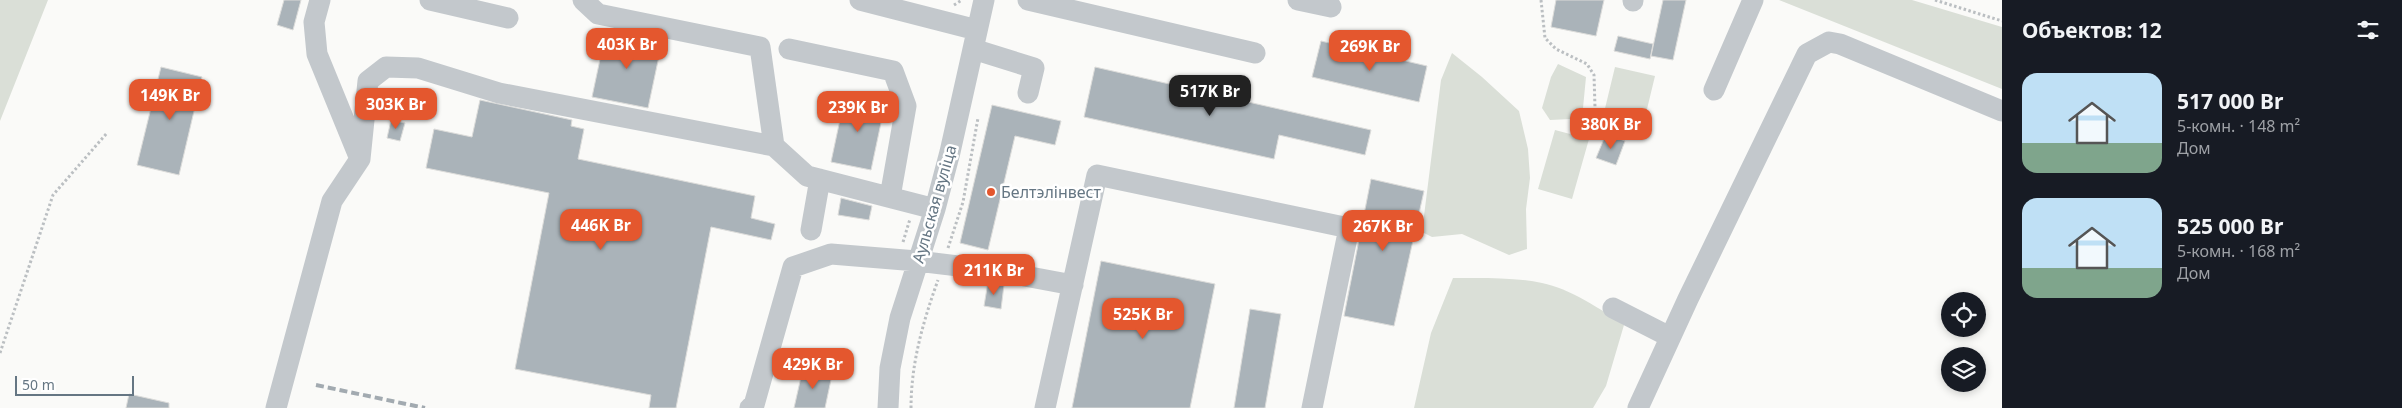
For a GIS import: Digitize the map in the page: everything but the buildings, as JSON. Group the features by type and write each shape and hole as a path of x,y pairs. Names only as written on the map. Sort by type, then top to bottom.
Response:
{"street":[{"path":"320,0 314,22 317,54 360,159"},
{"path":"430,0 508,18"},
{"path":"583,0 598,14 760,47 774,146"},
{"path":"860,0 889,3 946,22 975,39 1034,68 1028,93"},
{"name":"Аульская вуліца","path":"888,408 890,368 900,318 935,208 950,152 984,0"},
{"path":"1028,0 1072,5 1255,53"},
{"path":"1298,0 1331,7"},
{"path":"1714,90 1754,0"},
{"path":"1638,408 1670,337 1807,54 1829,42 1840,44 2002,111"},
{"path":"789,49 893,71 906,106 890,197"},
{"path":"276,408 332,201 360,159 368,81 386,67 418,68 499,93 774,146 807,176 935,208"},
{"path":"1045,408 1097,175 1349,228 1312,408"},
{"path":"811,230 820,179"},
{"path":"750,408 754,405 793,267 831,254 917,260 992,270 1073,285"},
{"path":"1613,308 1670,337"}],"path":[{"path":"946,22 950,7 962,0"},
{"path":"1541,0 1545,38 1556,49 1587,64 1594,76 1596,140"},
{"path":"1936,0 2002,21"},
{"path":"0,353 53,195 107,133"}],"shaded area":[{"path":"0,0 48,0 0,121"},
{"path":"1779,0 1912,0 2002,27 2002,89"},
{"path":"1452,53 1519,111 1528,149 1530,178 1526,209 1527,249 1509,255 1462,234 1432,237 1422,232 1441,80"},
{"path":"1558,64 1586,77 1583,108 1571,119 1550,120 1542,108 1551,77"},
{"path":"1615,67 1655,76 1641,134 1601,125"},
{"path":"1555,130 1589,139 1572,199 1538,189"},
{"path":"1453,278 1509,279 1531,281 1552,286 1585,300 1624,325 1606,386 1593,408 1414,408 1431,333"}],"railway":[{"path":"316,385 425,408"}],"place":[{"name":"Белтэлінвест","path":"991,192"}]}
